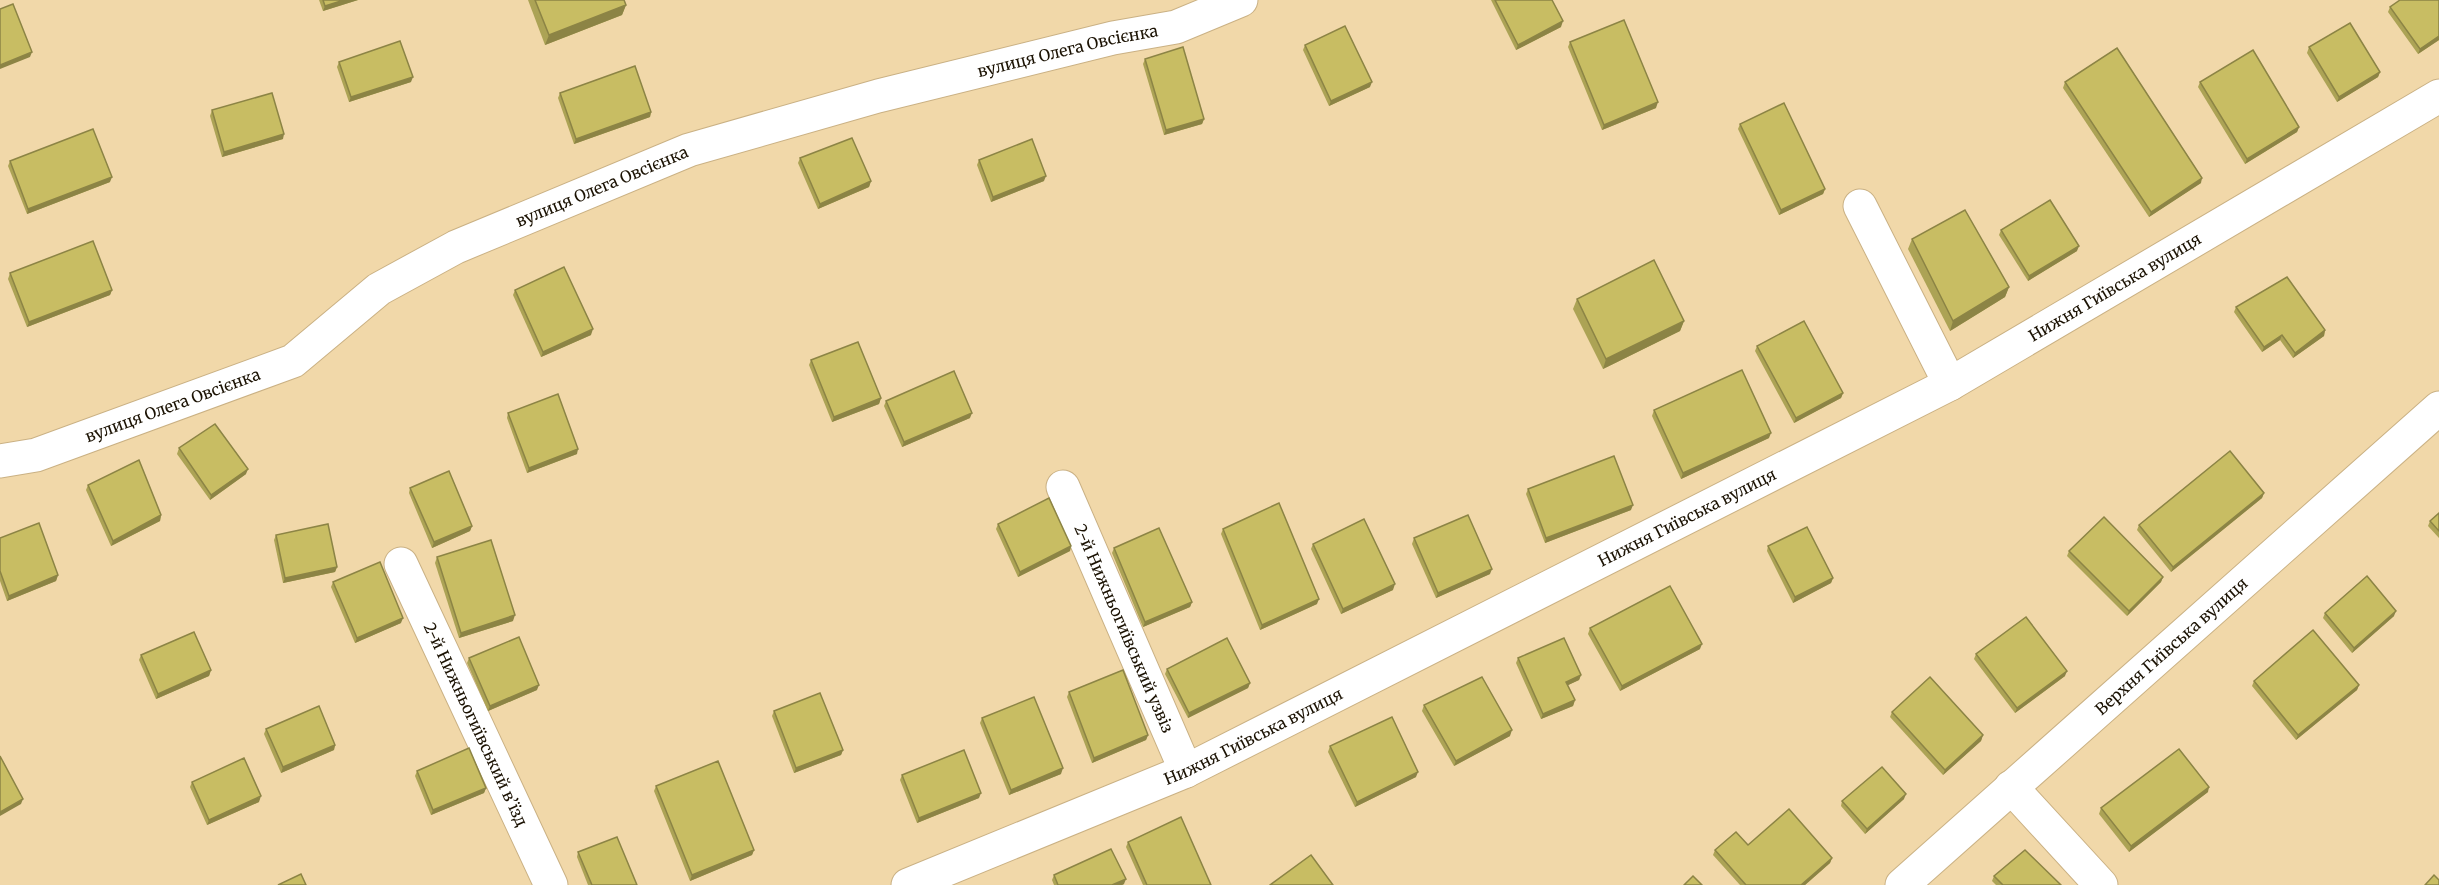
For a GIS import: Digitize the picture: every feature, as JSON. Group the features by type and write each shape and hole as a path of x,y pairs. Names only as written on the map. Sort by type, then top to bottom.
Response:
{"street":[{"name":"вулиця Олега Овсієнка","path":"0,461 36,455 293,361 379,289 456,247 689,150 878,96 1113,38 1176,27 1241,0"},
{"name":"Нижня Гиївська вулиця","path":"908,885 1186,771 1950,384 2439,96"},
{"path":"1860,206 1950,384"},
{"name":"Верхня Гиївська вулиця","path":"1902,885 2439,408"},
{"name":"2-й Нижньогиївський узвіз","path":"1063,487 1186,771"},
{"name":"2-й Нижньогиївський в’їзд","path":"401,564 551,885"},
{"path":"2011,787 2101,885"}],"building":[{"path":"323,0 344,0 325,6"},
{"path":"535,0 624,0 626,5 549,35"},
{"path":"1495,0 1552,0 1563,21 1518,45"},
{"path":"2400,0 2439,0 2439,36 2420,49 2390,7"},
{"path":"13,4 32,52 0,65 0,9"},
{"path":"1624,20 1658,102 1604,125 1570,42"},
{"path":"2350,23 2380,72 2339,97 2309,47"},
{"path":"1345,26 1372,82 1331,101 1305,45"},
{"path":"400,41 413,77 351,97 339,62"},
{"path":"1183,47 1204,119 1166,130 1145,59"},
{"path":"2117,48 2202,178 2151,212 2065,82"},
{"path":"2253,50 2299,127 2247,159 2200,82"},
{"path":"635,66 651,112 576,139 560,93"},
{"path":"272,93 284,134 224,152 212,110"},
{"path":"1784,103 1825,189 1781,210 1740,124"},
{"path":"93,129 112,177 28,209 10,161"},
{"path":"852,138 871,181 820,204 800,158"},
{"path":"1032,139 1046,176 993,197 979,160"},
{"path":"2050,200 2079,246 2029,276 2001,230"},
{"path":"1965,210 2009,287 1953,321 1912,239"},
{"path":"93,241 112,290 29,322 10,273"},
{"path":"1654,260 1684,321 1606,359 1577,299"},
{"path":"564,267 593,329 543,352 515,290"},
{"path":"2287,277 2325,330 2295,353 2282,335 2264,347 2236,307"},
{"path":"1804,321 1843,393 1796,418 1757,346"},
{"path":"858,342 881,398 834,417 811,360"},
{"path":"1742,370 1771,433 1683,473 1654,410"},
{"path":"954,371 972,413 904,442 886,401"},
{"path":"558,394 578,449 529,468 508,413"},
{"path":"215,424 248,469 211,495 179,448"},
{"path":"2230,451 2264,493 2173,567 2139,525"},
{"path":"1614,456 1633,505 1546,538 1528,489"},
{"path":"139,460 161,515 113,541 88,485"},
{"path":"449,471 472,526 434,542 410,488"},
{"path":"1049,498 1071,546 1020,572 998,524"},
{"path":"1279,503 1319,599 1262,625 1223,529"},
{"path":"2439,513 2439,531 2430,521"},
{"path":"1468,515 1492,569 1438,593 1414,538"},
{"path":"2104,517 2163,577 2129,611 2069,551"},
{"path":"1364,519 1395,584 1343,609 1313,544"},
{"path":"39,523 58,575 9,596 0,571 0,538"},
{"path":"328,524 337,567 285,578 276,535"},
{"path":"1807,527 1833,578 1795,597 1768,546"},
{"path":"1159,528 1192,602 1145,622 1114,548"},
{"path":"491,540 515,615 461,633 437,557"},
{"path":"380,562 403,618 357,638 333,582"},
{"path":"2367,576 2396,611 2354,648 2325,613"},
{"path":"1670,586 1702,644 1622,686 1590,628"},
{"path":"2026,617 2067,671 2017,708 1976,654"},
{"path":"2313,630 2359,685 2298,735 2254,681"},
{"path":"194,632 211,670 158,694 141,655"},
{"path":"519,637 539,685 490,706 469,658"},
{"path":"1227,638 1250,683 1189,713 1167,669"},
{"path":"1564,638 1581,675 1566,682 1575,700 1543,714 1518,658"},
{"path":"1123,670 1148,735 1094,758 1069,692"},
{"path":"1482,677 1512,730 1456,761 1424,705"},
{"path":"1930,677 1983,735 1945,770 1892,712"},
{"path":"820,693 843,750 796,768 774,711"},
{"path":"1034,697 1063,768 1011,790 982,718"},
{"path":"319,706 335,745 283,767 266,729"},
{"path":"1392,717 1418,772 1357,802 1330,746"},
{"path":"469,748 486,788 433,810 417,771"},
{"path":"2179,749 2209,787 2131,846 2101,808"},
{"path":"964,750 981,793 919,818 902,775"},
{"path":"0,756 23,799 0,812"},
{"path":"244,758 261,796 209,820 192,782"},
{"path":"718,761 754,850 692,875 656,786"},
{"path":"1882,767 1906,794 1867,829 1842,801"},
{"path":"1789,809 1832,858 1801,885 1746,885 1715,850 1736,832 1748,845"},
{"path":"1181,817 1211,885 1147,885 1128,842"},
{"path":"617,837 637,885 592,885 578,852"},
{"path":"1111,849 1126,879 1112,885 1058,885 1054,875"},
{"path":"2025,850 2061,885 2003,885 1994,876"},
{"path":"1311,855 1333,885 1270,885"},
{"path":"301,874 306,885 278,885"},
{"path":"2434,875 2439,880 2439,885 2425,885"},
{"path":"1693,876 1702,885 1684,885"}]}
